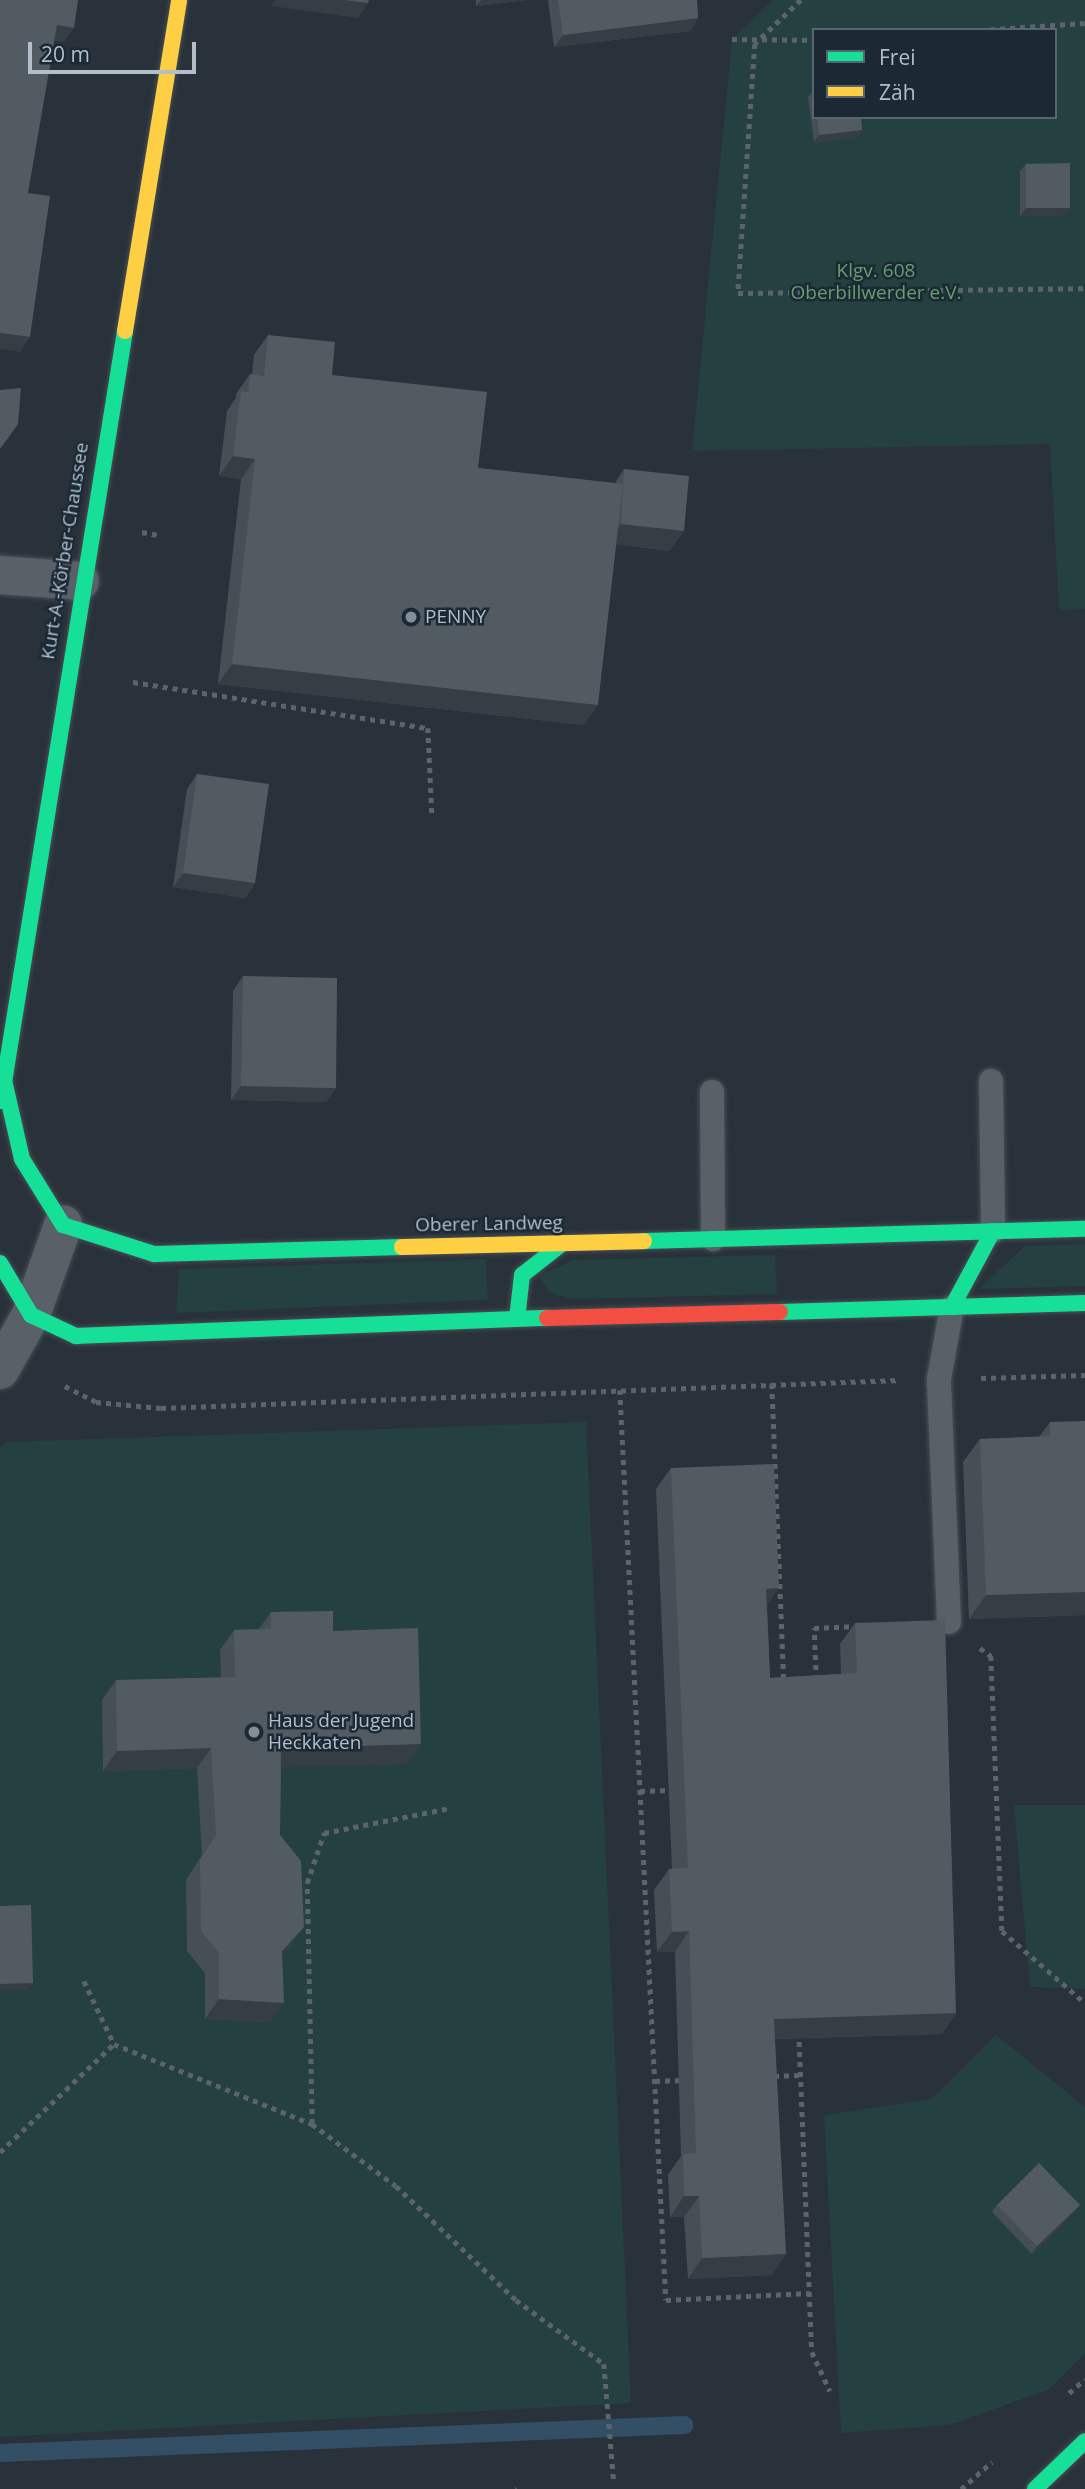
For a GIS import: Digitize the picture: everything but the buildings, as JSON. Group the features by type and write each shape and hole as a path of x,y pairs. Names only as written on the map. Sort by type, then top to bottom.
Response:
{"main road":[{"name":"Kurt-A.-Körber-Chaussee","path":"0,1110 3,1076 80,581 179,0"},
{"path":"3,1076 22,1159 63,1225"},
{"name":"Oberer Landweg","path":"63,1225 154,1254 1085,1228"},
{"path":"952,1307 993,1231"},
{"path":"517,1319 522,1275 563,1243"},
{"path":"0,1263 32,1315 76,1336 115,1338 517,1319 1085,1303"},
{"path":"1035,2489 1085,2441"}],"street":[{"path":"0,575 80,581"},
{"path":"0,1370 32,1315 63,1225"}],"lane":[{"path":"991,1081 993,1231"},
{"path":"712,1092 713,1239"},
{"path":"949,1622 939,1379 952,1307"}],"path":[{"path":"801,0 755,44 738,293 1085,288"},
{"path":"1010,28 1085,23"},
{"path":"732,39 755,44 812,40"},
{"path":"133,681 428,727 432,813"},
{"path":"161,1408 772,1384 1085,1375"},
{"path":"772,1384 785,1693"},
{"path":"620,1390 666,2300 810,2293"},
{"path":"949,1622 991,1656 1002,1931 1085,2003"},
{"path":"817,1697 814,1628 868,1626"},
{"path":"640,1791 681,1790"},
{"path":"312,2124 307,1883 324,1833 450,1808"},
{"path":"84,1980 114,2044 312,2124 396,2186 516,2301 604,2364 614,2484"},
{"path":"798,2020 812,2353 830,2391"},
{"path":"0,2152 114,2044"},
{"path":"761,2077 801,2075"},
{"path":"655,2081 695,2079"}],"green space":[{"name":"Klgv. 608 Oberbillwerder e.V.","path":"773,0 1085,0 1085,609 1059,610 1050,444 692,451 732,39"},
{"path":"1085,1244 1085,1286 979,1289 1025,1246"},
{"path":"775,1255 777,1294 571,1299 549,1292 539,1276 573,1260"},
{"path":"486,1259 488,1300 176,1313 179,1269"},
{"path":"586,1422 631,2403 0,2437 0,1448 6,1442"},
{"path":"1014,1805 1085,1805 1085,1989 1030,1987"},
{"path":"996,2035 1085,2107 1085,2353 1048,2390 949,2425 841,2433 824,2115 932,2099"}],"waterway":[{"path":"0,2453 684,2425"}],"traffic: fast":[{"path":"1,1101 125,331"},
{"path":"3,1076 22,1159 63,1225 154,1254 402,1247"},
{"path":"644,1241 1085,1229"},
{"path":"952,1307 993,1231"},
{"path":"517,1319 522,1275 563,1243"},
{"path":"0,1263 31,1315 76,1336 547,1318"},
{"path":"780,1312 1085,1303"},
{"path":"1035,2489 1085,2441"}],"traffic: slow":[{"path":"125,331 179,0"},
{"path":"402,1247 644,1241"}],"traffic: jam":[{"path":"547,1318 780,1312"}],"place":[{"name":"PENNY","path":"411,617"},
{"name":"Haus der Jugend Heckkaten","path":"254,1732"}]}
